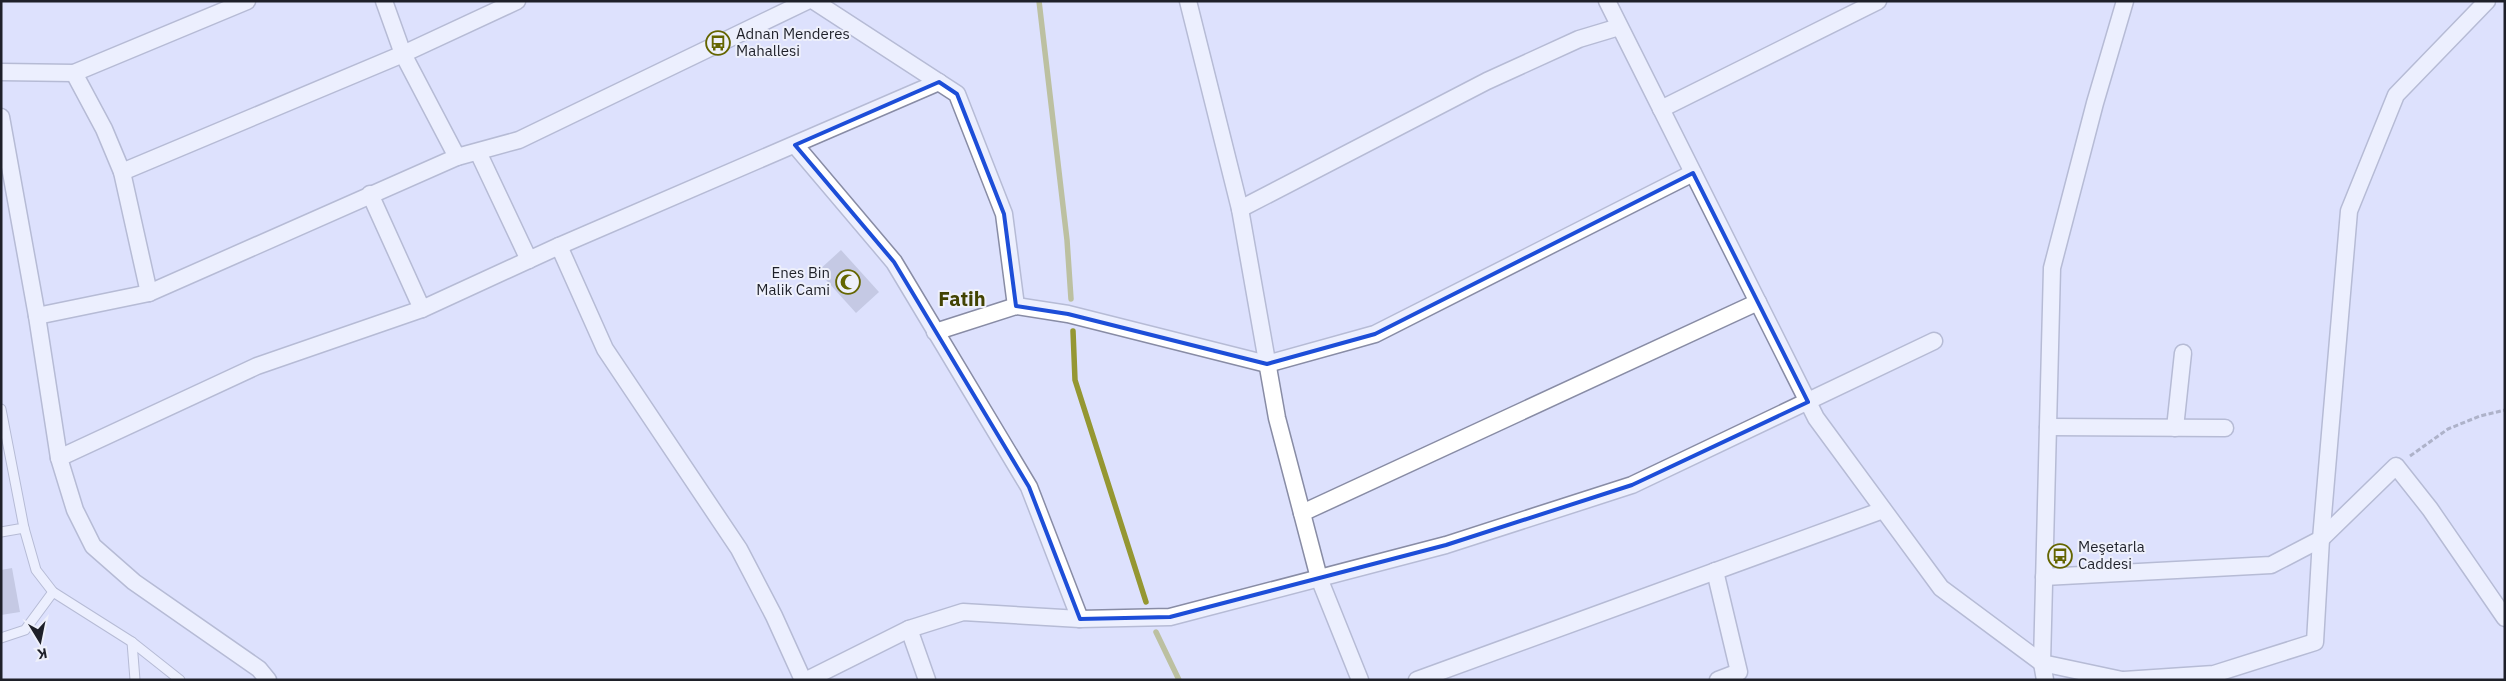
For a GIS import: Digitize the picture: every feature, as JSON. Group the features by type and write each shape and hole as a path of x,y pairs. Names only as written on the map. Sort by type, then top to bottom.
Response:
{"street":[{"path":"1,72 74,72 247,1"},
{"path":"384,1 403,54 457,157"},
{"path":"122,172 403,54 517,1"},
{"path":"37,316 149,293 457,157 519,140 807,1"},
{"path":"814,1 957,94 1004,214 1016,306"},
{"path":"1188,1 1240,209 1277,418 1319,578 1360,680"},
{"path":"1661,109 1878,1"},
{"path":"2045,680 2042,663 2052,268 2095,103 2126,1"},
{"path":"1609,2 1816,418 1941,588 2042,663 2123,680 2188,678 2214,674 2315,642 2321,539 2349,211 2396,95 2487,1"},
{"path":"1240,209 1487,81 1579,38 1620,27"},
{"path":"74,72 104,129 122,172 149,293"},
{"path":"59,458 257,366 422,309 559,246 939,82"},
{"path":"1,117 37,316 59,458 75,510 93,546 134,582 259,669 268,680"},
{"path":"794,145 894,262 1029,487 1080,620"},
{"path":"478,152 530,260"},
{"path":"936,332 1016,306 1068,314 1267,364 1375,334 1693,172"},
{"path":"370,194 422,309"},
{"path":"559,246 605,349 740,549 805,680 909,629 963,612 1080,620 1170,617 1446,545 1632,485 1934,341"},
{"path":"1302,513 1758,302"},
{"path":"2175,428 2183,353"},
{"path":"2048,427 2225,428"},
{"path":"2044,577 2271,565 2321,539 2396,466 2430,509 2505,618"},
{"path":"1417,680 1883,510"},
{"path":"1715,572 1740,672 1718,680"},
{"path":"909,629 927,680"}],"lane":[{"path":"1,409 24,528 36,570 53,592 132,642 180,680"},
{"path":"1,532 24,528"},
{"path":"1,638 26,630 53,592"},
{"path":"132,642 135,680"}],"path":[{"path":"2396,466 2448,429 2480,416 2505,410"}],"highlighted area":[{"path":"939,82 957,94 1004,214 1016,306 1068,314 1267,364 1375,334 1693,173 1808,402 1632,485 1446,545 1170,617 1080,619 1029,487 894,262 795,145"}],"building":[{"name":"Enes Bin Malik Cami","path":"841,250 879,292 856,313 818,271"},
{"path":"12,568 20,612 1,615 1,570"}],"waterway":[{"path":"1039,1 1067,240 1071,299"},
{"path":"1073,331 1075,380 1146,602"},
{"path":"1156,632 1179,680"}],"place":[{"name":"Adnan Menderes Mahallesi","path":"718,43"},
{"name":"Enes Bin Malik Cami","path":"848,282"},
{"name":"Meşetarla Caddesi","path":"2060,556"}],"district":[{"name":"Fatih","path":"962,299"}]}
